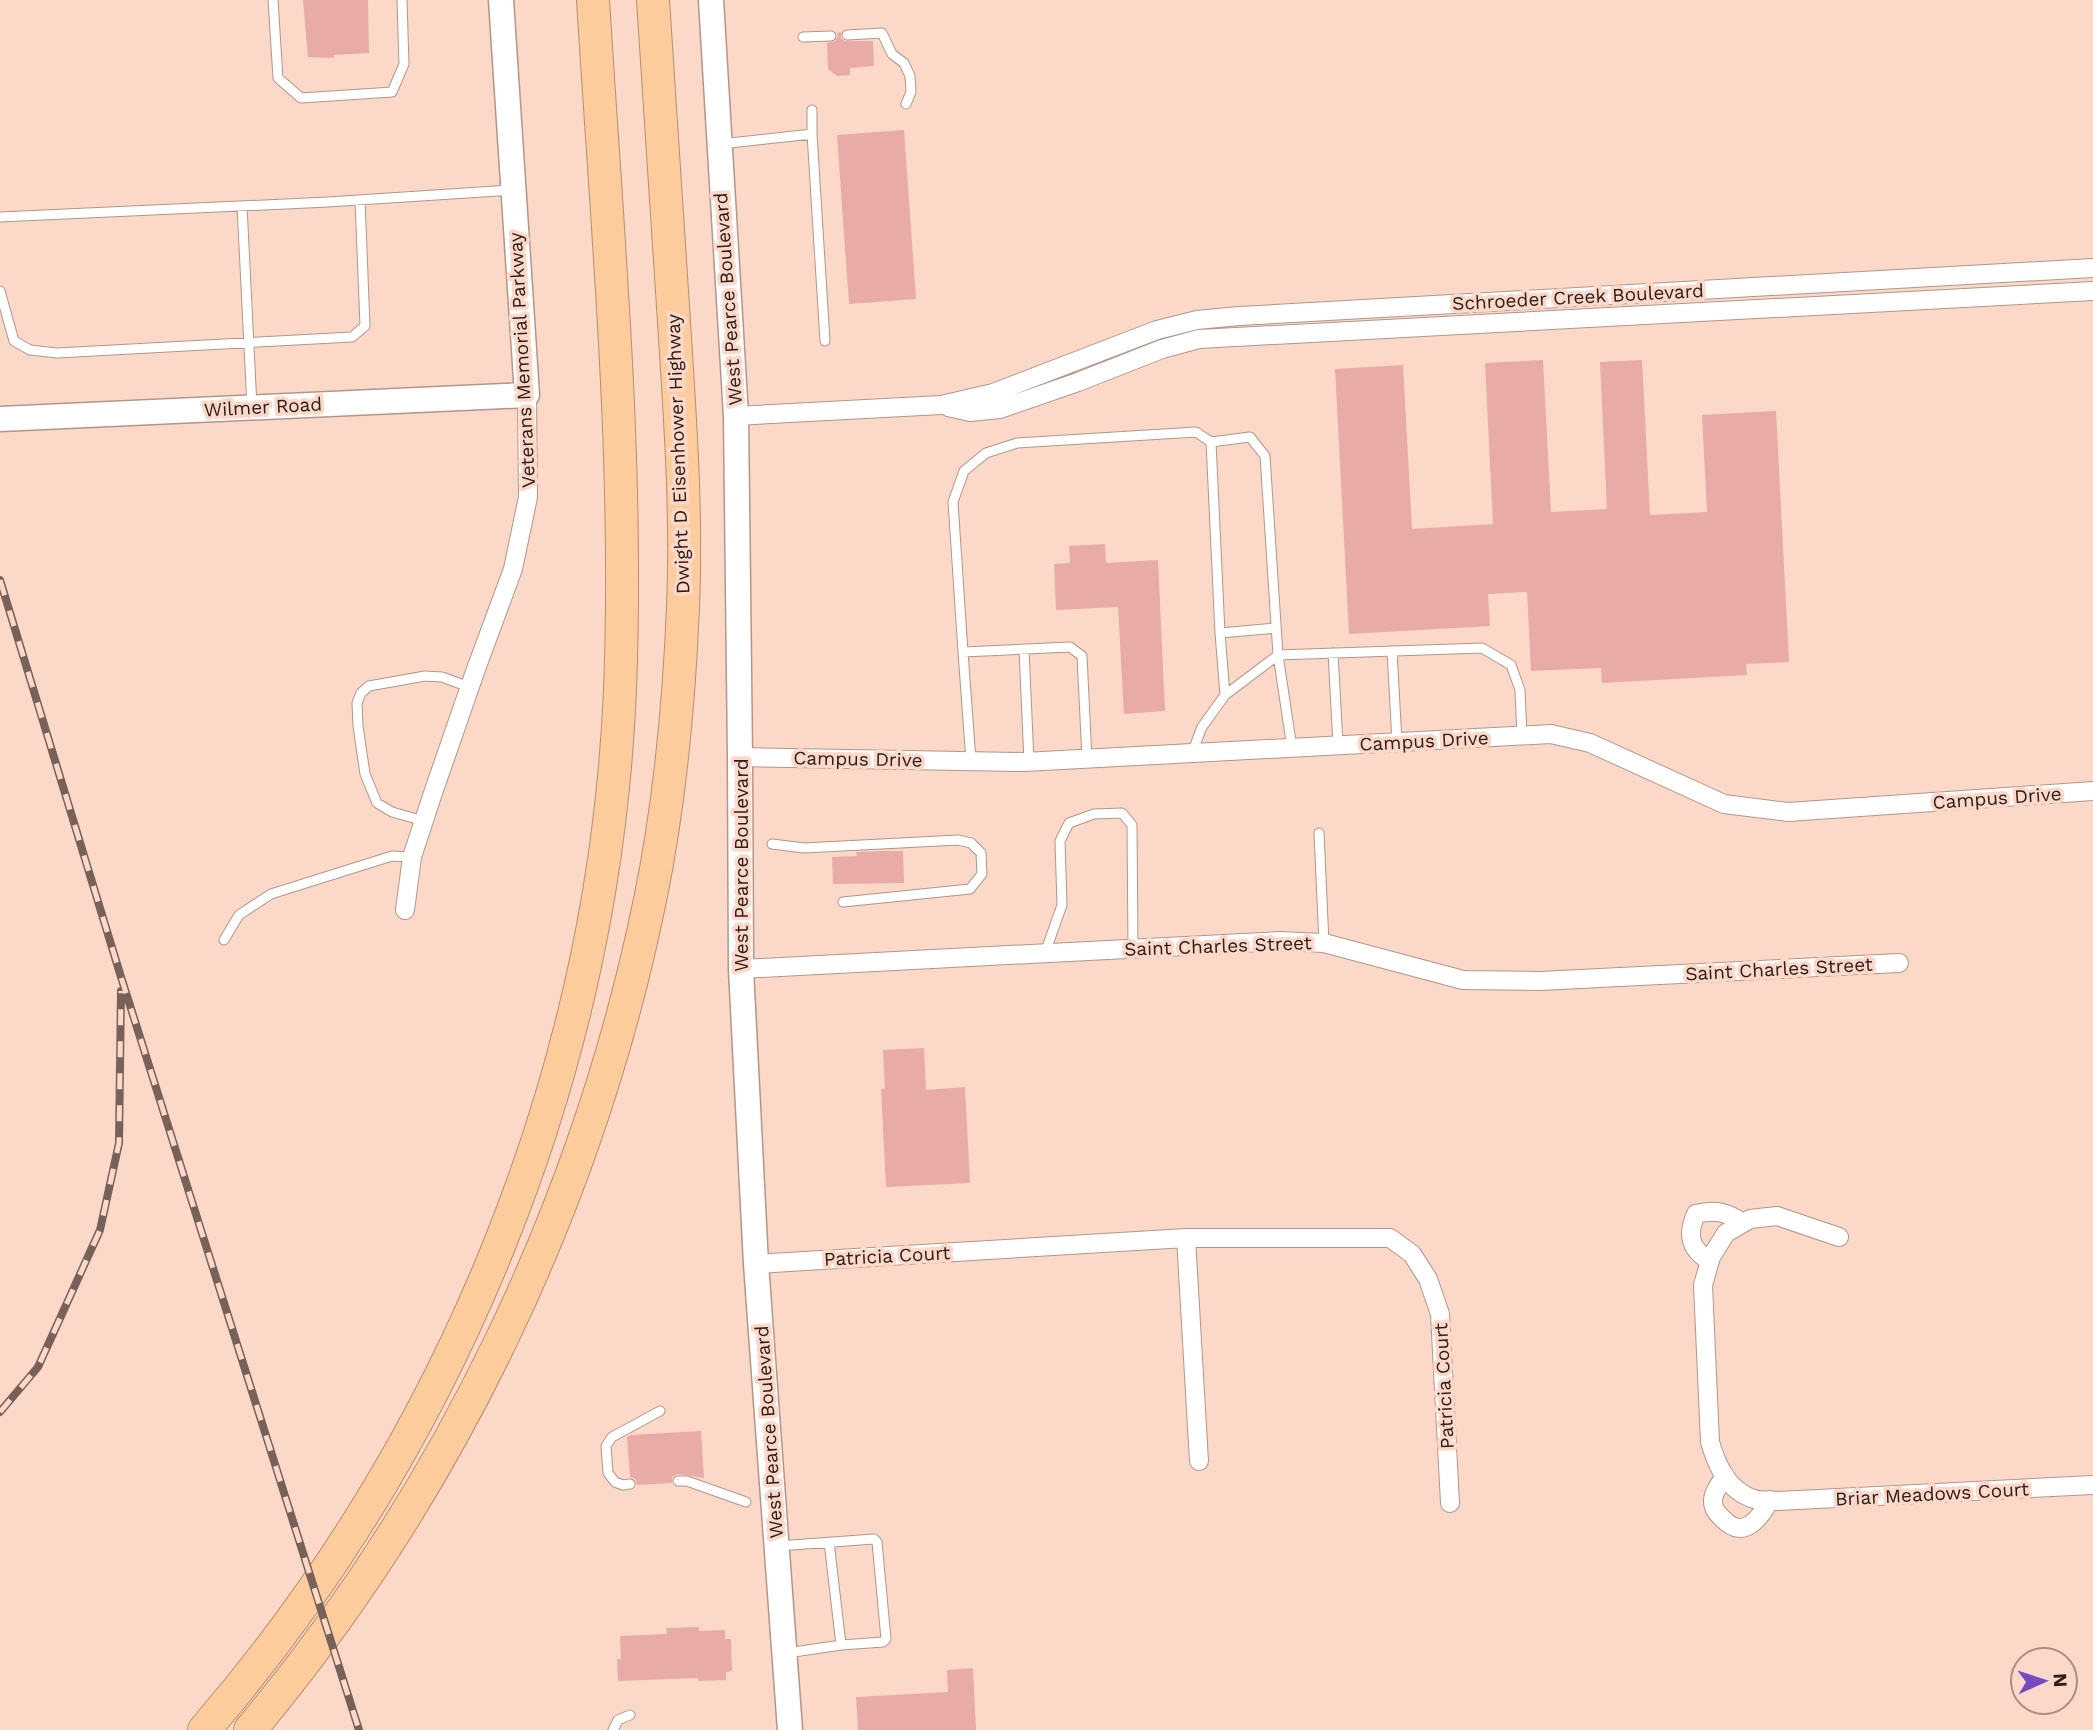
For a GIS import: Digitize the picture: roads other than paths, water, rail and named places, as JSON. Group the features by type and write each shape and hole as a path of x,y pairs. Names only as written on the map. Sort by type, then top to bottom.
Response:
{"highway":[{"path":"204,1730 301,1609 344,1546 420,1416 486,1276 513,1208 539,1138 579,993 606,844 620,694 622,619 619,431 593,0"},
{"name":"Dwight D Eisenhower Highway","path":"250,1730 351,1600 402,1521 476,1391 568,1184 615,1043 650,900 670,776 680,677 683,602 683,490 653,0"}],"main road":[{"name":"Veterans Memorial Parkway","path":"501,0 527,394"},
{"name":"West Pearce Boulevard","path":"710,0 736,416 741,969 756,1264 790,1730"},
{"name":"Wilmer Road","path":"0,419 527,394"}],"street":[{"name":"Schroeder Creek Boulevard","path":"736,416 941,405 993,393 1157,330 1197,320 2093,268"},
{"name":"Schroeder Creek Boulevard","path":"941,405 970,412 1000,409 1162,349 1199,339 2093,291"},
{"path":"1071,364 1078,382"},
{"name":"Veterans Memorial Parkway","path":"405,910 412,857 469,687 513,569 528,497 527,394"},
{"name":"Campus Drive","path":"740,757 1029,762 1551,734 1590,743 1724,804 1787,812 2093,791"},
{"name":"Saint Charles Street","path":"741,969 1280,941 1324,943 1463,980 1554,980 1899,963"},
{"path":"1710,1261 1694,1247 1689,1229 1696,1214 1712,1210 1731,1215 1743,1223 1750,1219 1777,1216 1839,1237"},
{"name":"Briar Meadows Court","path":"1743,1223 1726,1233 1710,1261 1703,1285 1710,1442 1718,1466 1735,1488 1754,1499 1770,1500 2093,1485"},
{"path":"1186,1238 1199,1461"},
{"name":"Patricia Court","path":"756,1264 1186,1238 1390,1238 1412,1254 1428,1279 1440,1314 1450,1503"},
{"path":"1725,1476 1713,1501 1715,1511 1730,1526 1746,1527 1760,1518 1770,1500"}],"lane":[{"path":"273,0 278,78 301,98 392,92 404,64 402,0"},
{"path":"847,35 882,33 892,54 904,63 910,76 911,92 906,104"},
{"path":"803,37 831,36"},
{"path":"812,110 825,341"},
{"path":"719,144 812,134"},
{"path":"0,217 513,190"},
{"path":"0,291 14,341 30,350 57,353 352,337 365,326 360,200"},
{"path":"243,206 252,408"},
{"path":"971,761 953,502 964,471 986,453 1017,443 1196,432 1211,442 1250,437 1265,456 1278,655 1292,748"},
{"path":"1211,442 1225,695"},
{"path":"1220,633 1276,628"},
{"path":"962,652 1070,647 1082,656 1087,759"},
{"path":"1192,753 1202,727 1225,695 1278,655 1482,648 1511,665 1520,690 1522,736"},
{"path":"1024,649 1029,762"},
{"path":"1392,651 1398,742"},
{"path":"1333,653 1338,746"},
{"path":"425,821 392,812 377,803 365,774 357,703 369,685 425,676 442,677 469,687"},
{"path":"1045,953 1062,905 1060,841 1069,823 1094,814 1122,813 1132,825 1133,949"},
{"path":"1319,833 1324,943"},
{"path":"772,844 804,848 958,840 971,843 981,853 982,874 971,890 843,902"},
{"path":"224,940 239,915 271,894 393,856 412,857"},
{"path":"630,1484 615,1482 608,1473 606,1446 612,1437 660,1411"},
{"path":"678,1481 687,1481 746,1502"},
{"path":"777,1546 874,1539 877,1542 886,1639 883,1642 841,1645 785,1654"},
{"path":"829,1542 841,1645"},
{"path":"613,1730 618,1720 630,1715"}],"railway":[{"path":"0,580 121,977 359,1730"},
{"path":"0,1412 38,1367 100,1230 119,1143 121,991"}]}
